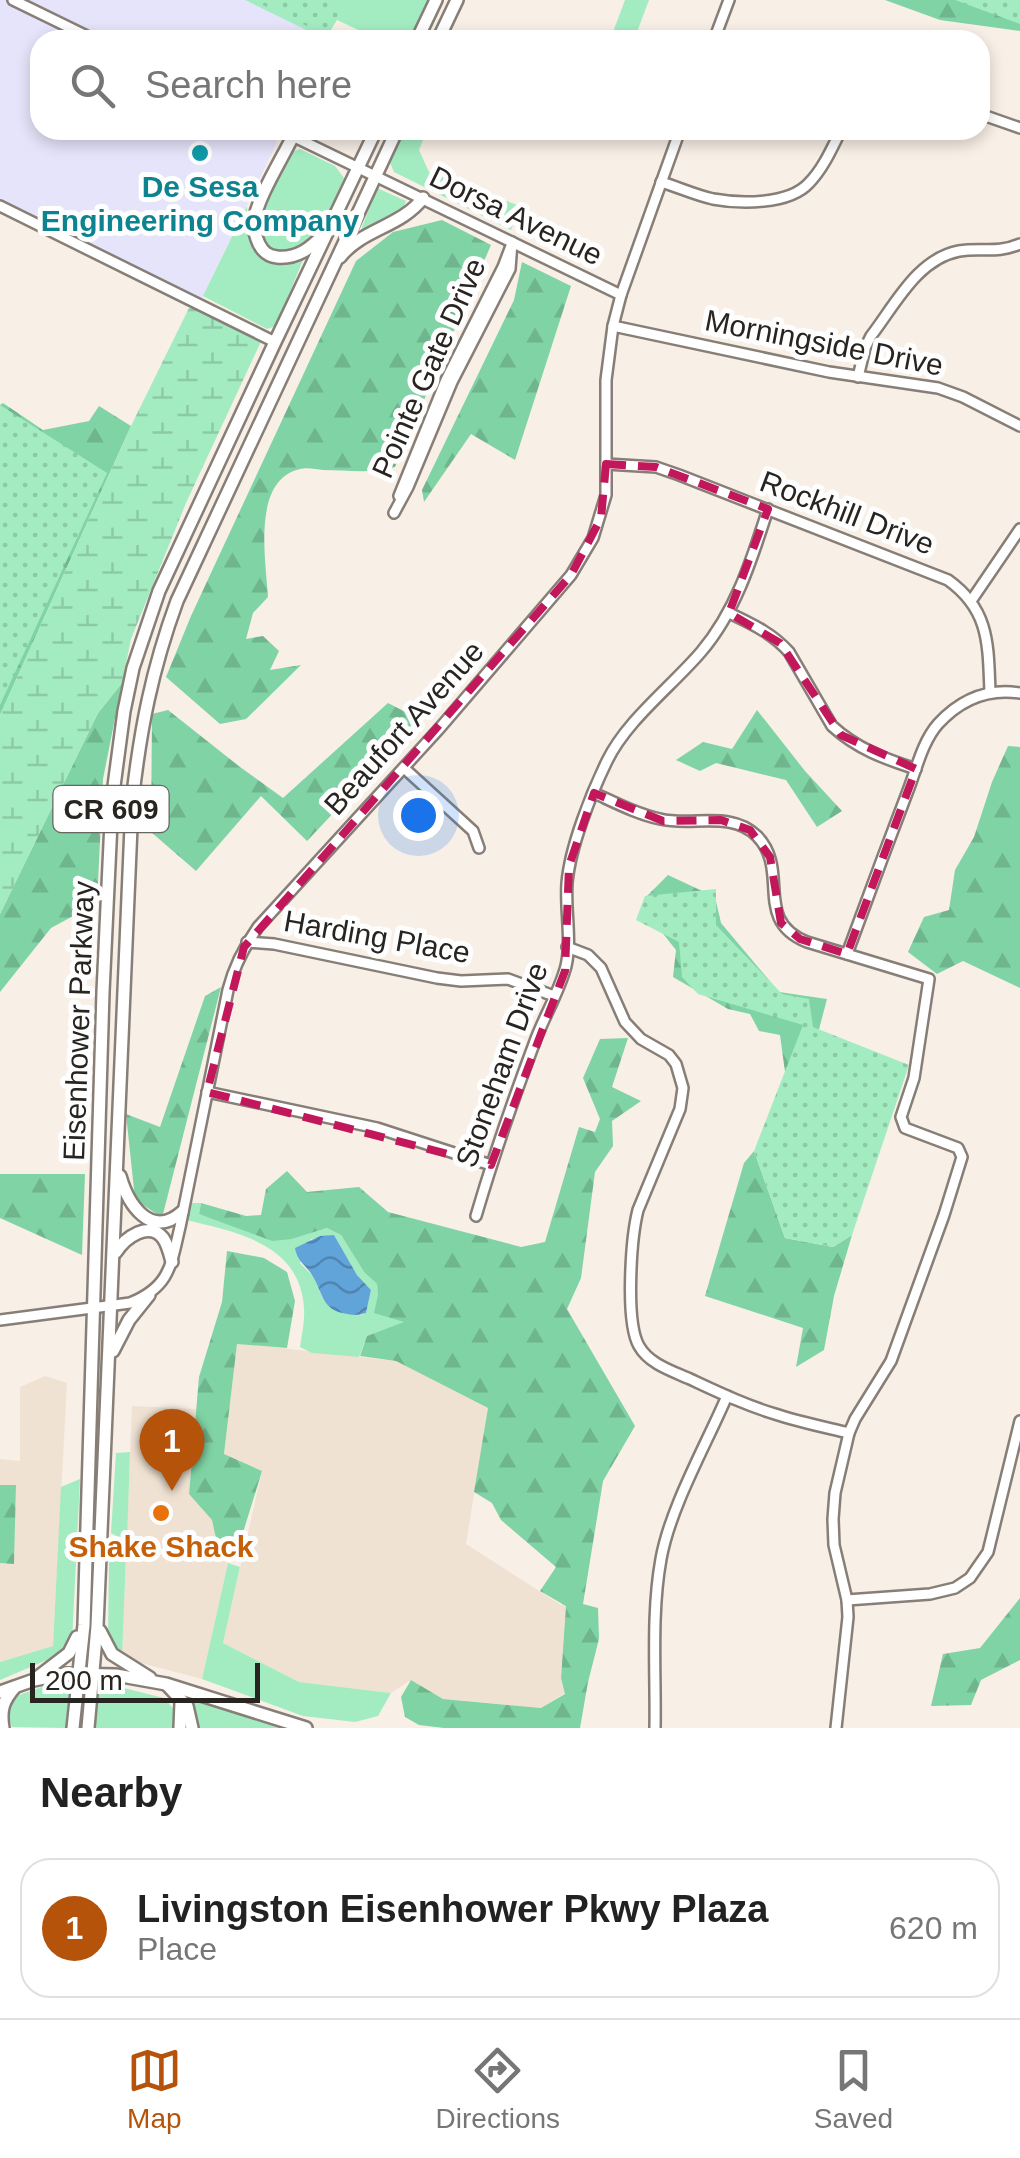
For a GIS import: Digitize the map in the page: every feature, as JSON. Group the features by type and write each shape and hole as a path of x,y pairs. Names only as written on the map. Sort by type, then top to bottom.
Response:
{"main road":[{"path":"422,30 436,0"},
{"path":"443,30 457,0"},
{"path":"291,140 256,212 253,226 257,240 272,256 285,257 299,254 331,228"},
{"name":"Eisenhower Parkway","path":"88,1728 94,1674 91,1626 95,1308 103,992 112,800 124,710 159,591 372,140"},
{"name":"Eisenhower Parkway","path":"73,1728 79,1674 91,1626 109,1360 132,803 146,702 177,600 392,140"},
{"path":"332,269 362,238 402,220 423,198"},
{"path":"117,1164 124,1190 139,1213 151,1220 170,1222 182,1212"},
{"path":"114,1256 134,1233 148,1231 159,1233 166,1242 172,1262"},
{"path":"109,1360 128,1320 149,1295"},
{"path":"34,1680 69,1653 91,1626 112,1654 159,1682 187,1706 192,1728"},
{"path":"0,1692 34,1680 94,1674 159,1682 306,1728"},
{"path":"3,1728 1,1708 15,1687"},
{"path":"180,1728 182,1702"}],"street":[{"path":"14,0 76,30"},
{"path":"718,30 729,0"},
{"path":"990,118 1020,128"},
{"name":"Dorsa Avenue","path":"301,140 621,296"},
{"name":"Beaufort Avenue","path":"149,1295 164,1280 172,1262 230,981 248,942 404,768 583,558 601,518 606,495 606,380 613,326 676,140"},
{"path":"661,182 712,198 746,201 788,197 810,184 836,140"},
{"path":"0,206 274,342"},
{"name":"Pointe Gate Drive","path":"512,242 510,269 452,382 394,513 446,380 512,242"},
{"path":"858,377 864,348 871,336 928,264 962,250 1004,250 1020,244"},
{"name":"Morningside Drive","path":"613,326 858,377 938,388 1020,426"},
{"name":"Rockhill Drive","path":"606,464 656,467 768,509 940,576 971,602"},
{"name":"Stoneham Drive","path":"476,1216 535,1040 565,971 569,866 594,793 615,745 705,648 730,614 768,509"},
{"path":"990,692 988,639 971,602 1020,528"},
{"path":"730,614 769,632 780,642 832,726 842,735 872,754 916,770"},
{"path":"847,954 934,728 960,704 990,692 1020,692"},
{"path":"404,768 473,832 479,848"},
{"path":"594,793 663,820 721,820 750,830 770,857 775,907 792,936 929,978 914,1078 901,1117 905,1128 958,1148 962,1157 891,1361 854,1419 835,1493 834,1545 848,1617 836,1728"},
{"name":"Harding Place","path":"248,942 436,978 508,978 554,996"},
{"path":"567,947 595,961 631,1031 669,1056 680,1075 680,1109 634,1224 634,1335 646,1356 727,1396 849,1434"},
{"path":"207,1092 376,1128 491,1165"},
{"path":"0,1320 111,1306 149,1295"},
{"path":"655,1728 656,1590 661,1558 668,1528 727,1396"},
{"path":"847,1600 930,1594 955,1588 970,1578 988,1552 1020,1421"}],"highlighted area":[{"path":"606,464 656,467 768,509 729,613 780,643 841,735 916,769 847,954 800,939 781,923 770,857 750,830 721,820 663,821 594,793 569,866 565,971 491,1165 207,1092 244,947 571,575 601,518"}],"shaded area":[{"path":"0,0 245,0 307,30 30,30 30,140 277,140 199,305 0,207"},
{"path":"237,1343 396,1361 488,1408 466,1544 566,1605 561,1678 565,1693 541,1708 443,1699 411,1680 391,1693 299,1682 223,1643 262,1471 224,1454"},
{"path":"45,1376 67,1383 53,1646 0,1662 0,1563 14,1563 16,1486 0,1485 0,1459 20,1461 20,1387"},
{"path":"132,1406 196,1409 189,1494 212,1520 219,1552 228,1563 202,1679 122,1658"}],"green space":[{"path":"245,0 429,0 414,30 358,30 337,20 331,30 307,30"},
{"path":"252,0 345,0 331,30 315,30"},
{"path":"625,0 649,0 638,30 614,30"},
{"path":"885,0 1020,0 1020,31 940,20"},
{"path":"955,0 1020,0 1020,24"},
{"path":"399,140 423,140 419,150 429,172 520,206 511,230 394,172 389,160"},
{"path":"300,149 335,166 344,178 326,218 309,240 285,250 269,249 259,233 262,208 289,153"},
{"path":"377,188 406,201 401,213 359,235"},
{"path":"247,206 250,233 258,252 275,261 303,260 276,326 267,329 203,296"},
{"path":"442,220 491,245 395,467 368,471 302,468 284,476 274,489 265,524 268,597 253,613 246,639 263,636 279,651 270,670 301,665 246,719 220,724 166,677 191,616 356,261 393,232"},
{"path":"522,262 571,286 515,460 471,434 424,502 422,490 514,300"},
{"path":"203,305 264,335 186,503 131,639 122,683 98,713 0,914 0,715 189,308"},
{"path":"3,403 43,430 89,421 99,406 131,426 0,715 0,405"},
{"path":"0,405 107,473 0,705"},
{"path":"122,683 103,779 97,903 51,928 0,992 0,914 98,713"},
{"path":"388,703 421,720 307,841 261,796 196,871 151,832 152,714 168,710 283,798"},
{"path":"757,710 842,811 817,827 786,780 716,763 700,771 676,760 703,742 732,749"},
{"path":"1008,746 1020,747 1020,988 963,961 937,974 908,952 924,917 949,910 955,870 974,837"},
{"path":"668,875 715,897 721,923 779,992 827,999 818,1033 785,1072 780,1035 759,1031 750,1014 728,1009 673,977 676,950 653,921 646,897"},
{"path":"716,889 716,925 782,994 809,999 813,1027 909,1065 852,1235 833,1247 785,1238 754,1151 803,1025 698,994 682,977 679,942 636,920 645,896"},
{"path":"221,987 162,1218 135,1199 126,1114 160,1127 205,996"},
{"path":"628,1038 612,1087 641,1101 612,1121 613,1146 595,1172 581,1278 567,1309 635,1426 603,1481 583,1604 598,1608 599,1639 580,1728 419,1725 405,1717 401,1697 411,1680 443,1699 541,1708 565,1694 561,1678 566,1606 540,1591 556,1567 501,1520 492,1503 474,1492 488,1408 396,1361 360,1356 367,1336 404,1322 374,1313 377,1284 364,1272 341,1235 327,1228 272,1241 199,1214 201,1203 246,1216 261,1215 266,1189 287,1171 307,1192 359,1187 388,1212 521,1247 545,1242 579,1127 595,1132 600,1119 583,1078 600,1039"},
{"path":"754,1151 785,1238 833,1247 852,1235 834,1296 824,1350 796,1367 803,1328 705,1296 744,1163"},
{"path":"0,1174 85,1174 82,1255 0,1218"},
{"path":"189,1203 201,1203 199,1214 292,1239 327,1228 341,1235 364,1272 377,1284 378,1295 406,1322 367,1336 359,1357 312,1353 300,1347 304,1313 300,1286 278,1255 245,1236 186,1220","holes":["334,1235 357,1275 371,1290 366,1313 342,1313 322,1297 314,1277 300,1263 311,1239"]},
{"path":"227,1251 264,1258 287,1272 295,1301 287,1348 237,1344 224,1454 262,1471 237,1552 219,1552 212,1520 189,1494 199,1377 222,1302"},
{"path":"130,1452 127,1542 111,1533 116,1453"},
{"path":"80,1479 72,1642 61,1654 0,1680 0,1662 53,1646 61,1487"},
{"path":"0,1485 16,1485 14,1564 0,1563"},
{"path":"119,1555 126,1556 122,1658 108,1637 109,1563"},
{"path":"228,1563 240,1567 223,1643 299,1682 391,1693 378,1716 355,1722 303,1716 202,1679"},
{"path":"1020,1598 1020,1660 981,1680 971,1705 931,1706 943,1654 980,1648"},
{"path":"72,1680 66,1728 12,1727 7,1711 16,1696"},
{"path":"100,1682 164,1698 176,1712 174,1728 95,1728"},
{"path":"191,1699 282,1728 199,1728"}],"water":[{"path":"334,1235 357,1275 371,1290 366,1313 348,1314 330,1307 298,1256 295,1248 320,1236"}],"place":[{"name":"De Sesa Engineering Company","path":"200,153"},
{"name":"Livingston Eisenhower Pkwy Plaza","path":"172,1491"},
{"name":"Shake Shack","path":"161,1513"}]}
